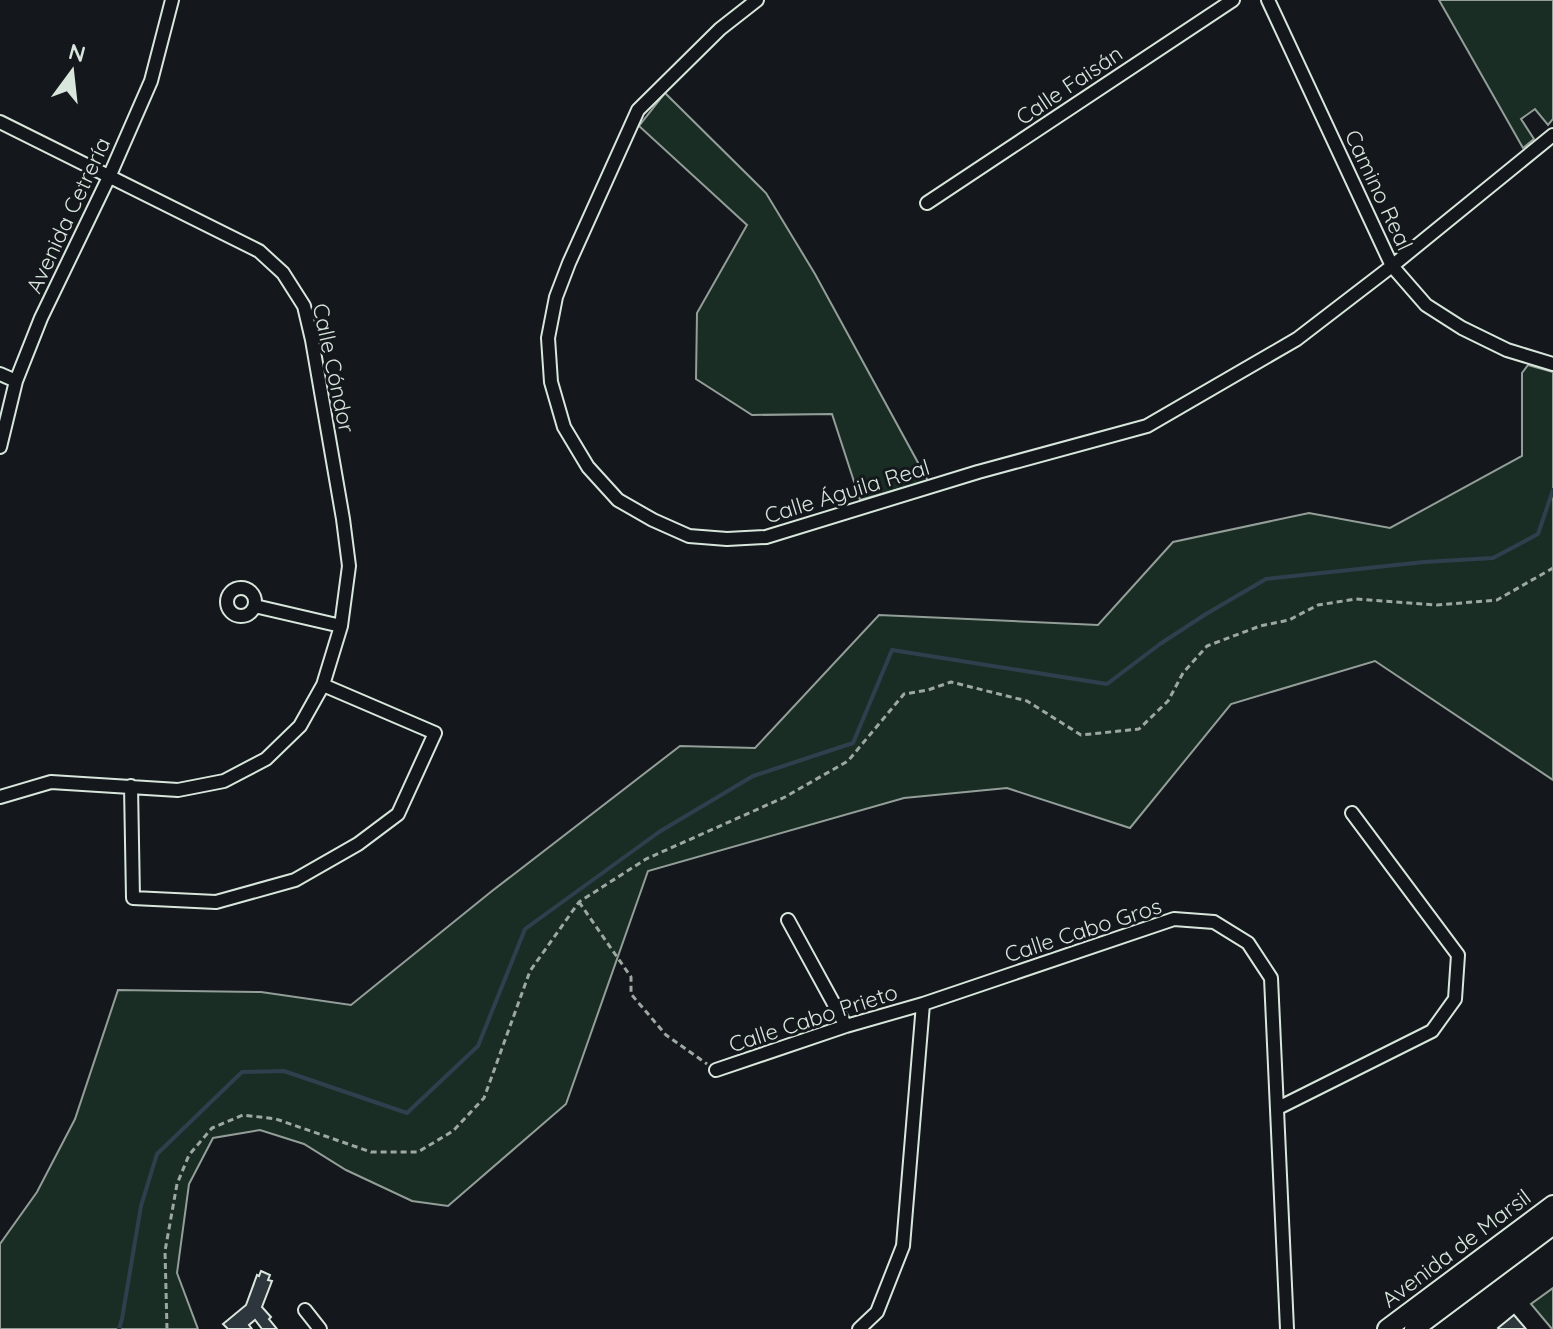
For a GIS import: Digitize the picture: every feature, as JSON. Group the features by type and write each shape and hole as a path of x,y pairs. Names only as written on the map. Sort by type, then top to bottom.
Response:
{"street":[{"name":"Avenida Cetrería","path":"0,447 16,381 41,318 151,81 172,0"},
{"name":"Calle Águila Real","path":"757,0 720,29 638,110 569,263 556,297 548,338 551,382 564,427 588,467 618,500 689,536 727,539 766,537 978,472 1147,426 1297,339 1553,135"},
{"name":"Calle Faisán","path":"927,203 1233,0"},
{"name":"Camino Real","path":"1268,0 1392,266 1426,305 1462,328 1507,350 1553,364"},
{"name":"Calle Cóndor","path":"0,122 259,251 283,273 304,306 312,340 349,566 341,626 323,685 300,726 266,759 224,781 178,790 51,782 0,797"},
{"path":"0,374 16,381"},
{"path":"255,606 341,626"},
{"path":"131,786 133,898 216,902 295,880 358,844 398,814 435,733 323,685"},
{"path":"1278,1108 1432,1031 1455,999 1458,955 1352,813"},
{"name":"Calle Cabo Gros","path":"923,1004 1174,919 1214,922 1248,943 1271,978 1287,1329"},
{"path":"788,920 846,1026"},
{"path":"859,1329 877,1312 903,1246 923,1004"},
{"name":"Calle Cabo Prieto","path":"716,1070 846,1026 923,1004"},
{"name":"Avenida de Marsil","path":"1387,1329 1553,1205"},
{"name":"Avenida de Marsil","path":"1414,1329 1553,1225"},
{"path":"305,1310 320,1329"}],"path":[{"path":"167,1329 165,1251 177,1184 189,1155 212,1128 243,1115 276,1119 371,1152 418,1152 453,1131 484,1098 530,971 579,902 646,859 785,797 848,761 904,694 951,682 1027,701 1081,735 1139,729 1168,701 1183,673 1207,646 1260,626 1289,620 1318,605 1356,599 1437,605 1497,600 1553,568"},
{"path":"579,902 631,977 631,994 666,1035 716,1070"}],"green space":[{"path":"1439,0 1553,0 1553,119 1548,125 1535,109 1521,119 1534,139 1523,148"},
{"path":"665,93 766,193 815,274 928,481 860,500 832,414 752,415 696,379 697,313 747,225 639,126"},
{"path":"1528,365 1553,372 1553,780 1375,661 1231,704 1130,828 1007,788 904,798 648,871 566,1104 448,1206 412,1201 346,1170 304,1144 260,1130 213,1138 189,1184 177,1273 198,1329 0,1329 0,1244 37,1192 75,1119 118,990 261,992 351,1005 680,746 755,748 879,615 1098,625 1173,542 1309,513 1390,528 1522,456 1522,373"},
{"path":"1553,1288 1553,1329 1552,1329 1531,1304"}],"building":[{"path":"261,1271 270,1275 268,1280 272,1281 262,1307 277,1329 262,1329 255,1320 249,1325 252,1329 228,1329 223,1324 246,1305"},
{"path":"1514,1315 1526,1329 1498,1328"}],"waterway":[{"path":"119,1329 141,1206 157,1154 242,1072 284,1071 407,1113 478,1046 525,929 659,832 753,776 853,743 892,650 1107,684 1160,644 1266,579 1493,558 1538,534 1553,490"}]}
